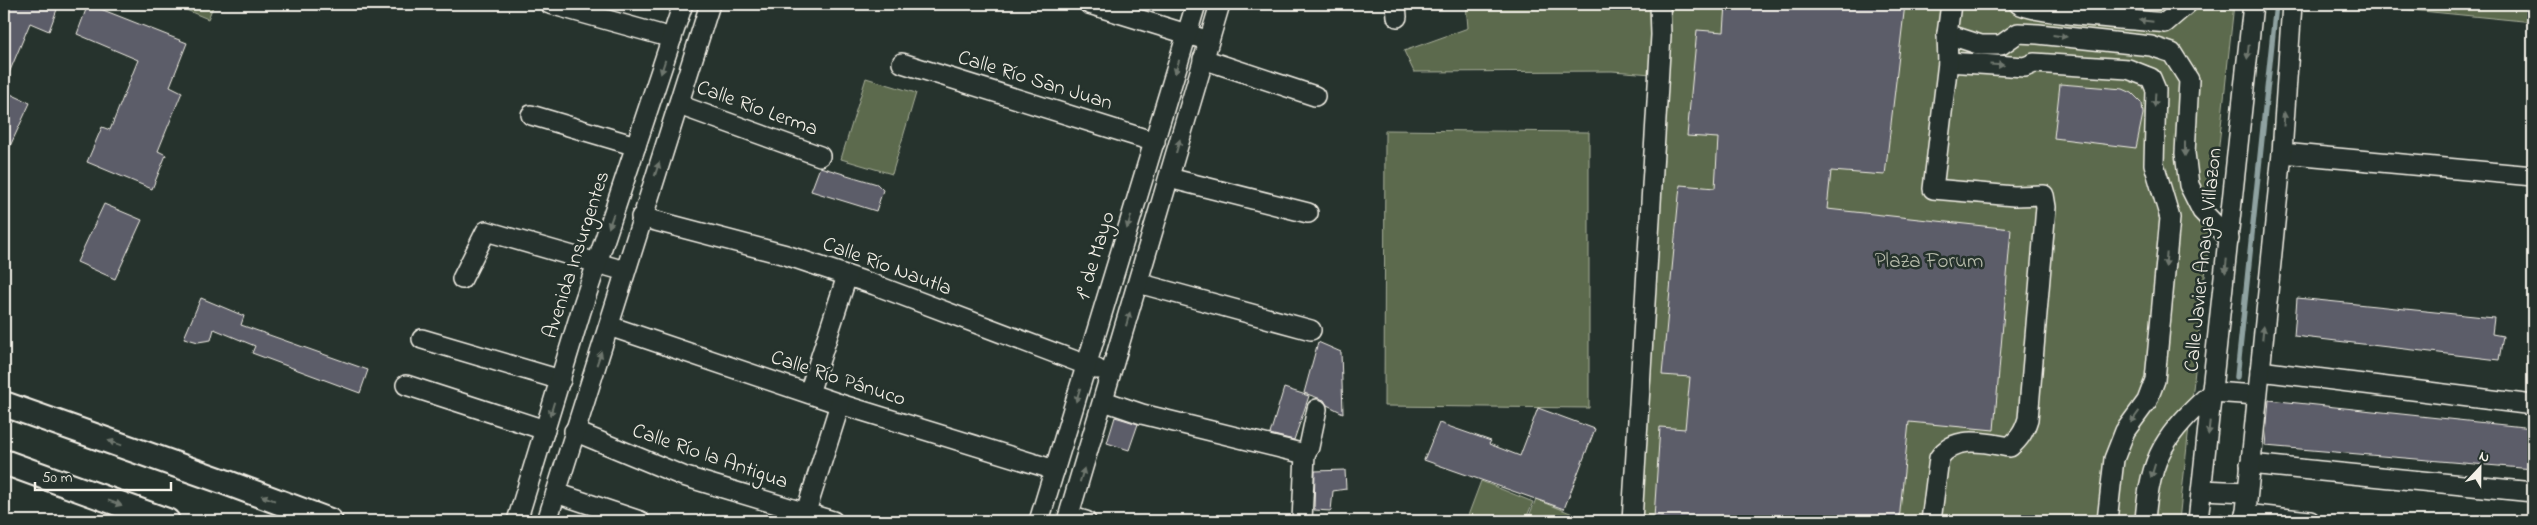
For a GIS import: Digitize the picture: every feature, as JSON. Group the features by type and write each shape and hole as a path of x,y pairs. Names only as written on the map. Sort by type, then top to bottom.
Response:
{"main road":[{"path":"4,404 226,482 330,521"},
{"path":"4,462 167,521"}],"street":[{"path":"550,4 672,38"},
{"name":"Avenida Insurgentes","path":"517,521 597,263 683,4"},
{"path":"547,521 574,431 609,326 641,217 679,105 710,4"},
{"path":"1088,4 1187,34 1206,50 1314,96"},
{"name":"1° de Mayo","path":"1039,521 1196,4"},
{"path":"1074,519 1104,402 1220,4"},
{"path":"1632,521 1660,45 1660,4"},
{"path":"1931,521 1939,458 1943,452 1950,447 1974,441 2010,447 2021,437 2028,419 2046,207 2044,195 2014,196 1933,189 1948,62 1947,34 1951,4"},
{"path":"2019,4 2024,7 2051,11 2165,23 2187,4"},
{"name":"Calle Javier Anaya Villazon","path":"2198,521 2253,4"},
{"path":"2292,4 2282,153 2245,518 2310,521"},
{"path":"1947,34 1982,45 2001,45 2018,33 2151,46 2172,53 2190,80 2185,153 2189,185 2202,210 2229,239"},
{"path":"1948,62 2026,67 2034,63 2128,69 2151,78 2156,90 2154,164 2170,218 2155,380 2147,401 2125,431 2114,459 2107,521"},
{"name":"Calle Río San Juan","path":"902,63 1155,142"},
{"name":"Calle Río Lerma","path":"679,105 820,156"},
{"path":"531,115 636,146"},
{"path":"2282,153 2533,176"},
{"path":"1169,178 1308,213"},
{"name":"Calle Río Nautla","path":"641,217 786,255 1112,374"},
{"path":"462,279 486,232 625,271"},
{"path":"809,393 847,276"},
{"path":"1138,283 1311,330"},
{"name":"Calle Río Pánuco","path":"609,326 840,404 1055,470"},
{"path":"422,339 561,380"},
{"path":"2260,371 2533,405"},
{"path":"406,386 545,430"},
{"path":"2144,521 2148,489 2160,450 2180,421 2212,392 2257,395"},
{"path":"1104,402 1142,414 1307,450"},
{"path":"804,517 840,404"},
{"path":"1302,521 1307,450 1317,409"},
{"name":"Calle Río la Antigua","path":"574,431 683,476 804,517 833,521"},
{"path":"2250,464 2533,492"},
{"path":"2202,490 2248,492"},
{"path":"556,493 640,521"}],"green space":[{"path":"172,4 214,4 208,19"},
{"name":"Plaza Forum","path":"1466,4 2234,4 2179,521 1624,521 1652,74 1612,71 1414,72 1404,51 1468,28"},
{"path":"2351,4 2533,4 2533,22"},
{"path":"866,78 916,93 892,174 841,159"},
{"path":"1385,130 1589,132 1589,408 1384,406"},
{"path":"1481,481 1533,502 1525,521 1466,521"},
{"path":"1536,499 1580,517 1578,521 1527,521"}],"building":[{"path":"4,4 59,4 49,31 30,23 4,85"},
{"path":"88,4 187,43 170,86 182,92 158,151 166,155 152,189 87,162 102,127 110,130 138,60 77,34"},
{"name":"Plaza Forum","path":"1726,4 1905,4 1885,175 1831,171 1827,209 2011,229 1994,430 1909,422 1899,521 1687,521 1654,518 1660,427 1685,429 1690,377 1662,375 1680,185 1715,188 1718,138 1687,136 1697,30 1724,32"},
{"path":"2060,84 2123,89 2132,93 2142,103 2143,114 2136,148 2054,138"},
{"path":"4,91 30,103 4,159"},
{"path":"820,167 877,184 883,190 876,211 811,191"},
{"path":"104,204 142,220 115,279 77,262"},
{"path":"201,298 244,316 241,325 368,370 360,393 252,353 255,346 214,329 211,340 198,342 184,338"},
{"path":"2297,298 2494,318 2492,334 2503,336 2499,360 2294,336"},
{"path":"1318,342 1341,352 1343,413 1327,405 1324,400 1304,393"},
{"path":"1284,388 1309,396 1294,440 1270,434"},
{"path":"2269,400 2533,428 2533,469 2265,446"},
{"path":"1538,408 1595,429 1564,509 1424,460 1439,423 1491,441 1489,444 1520,456"},
{"path":"1115,417 1138,424 1129,450 1107,443"},
{"path":"1345,470 1346,489 1333,491 1331,511 1314,510 1315,471"}],"waterway":[{"path":"2237,377 2276,4"},
{"path":"2221,516 2221,521"}]}
